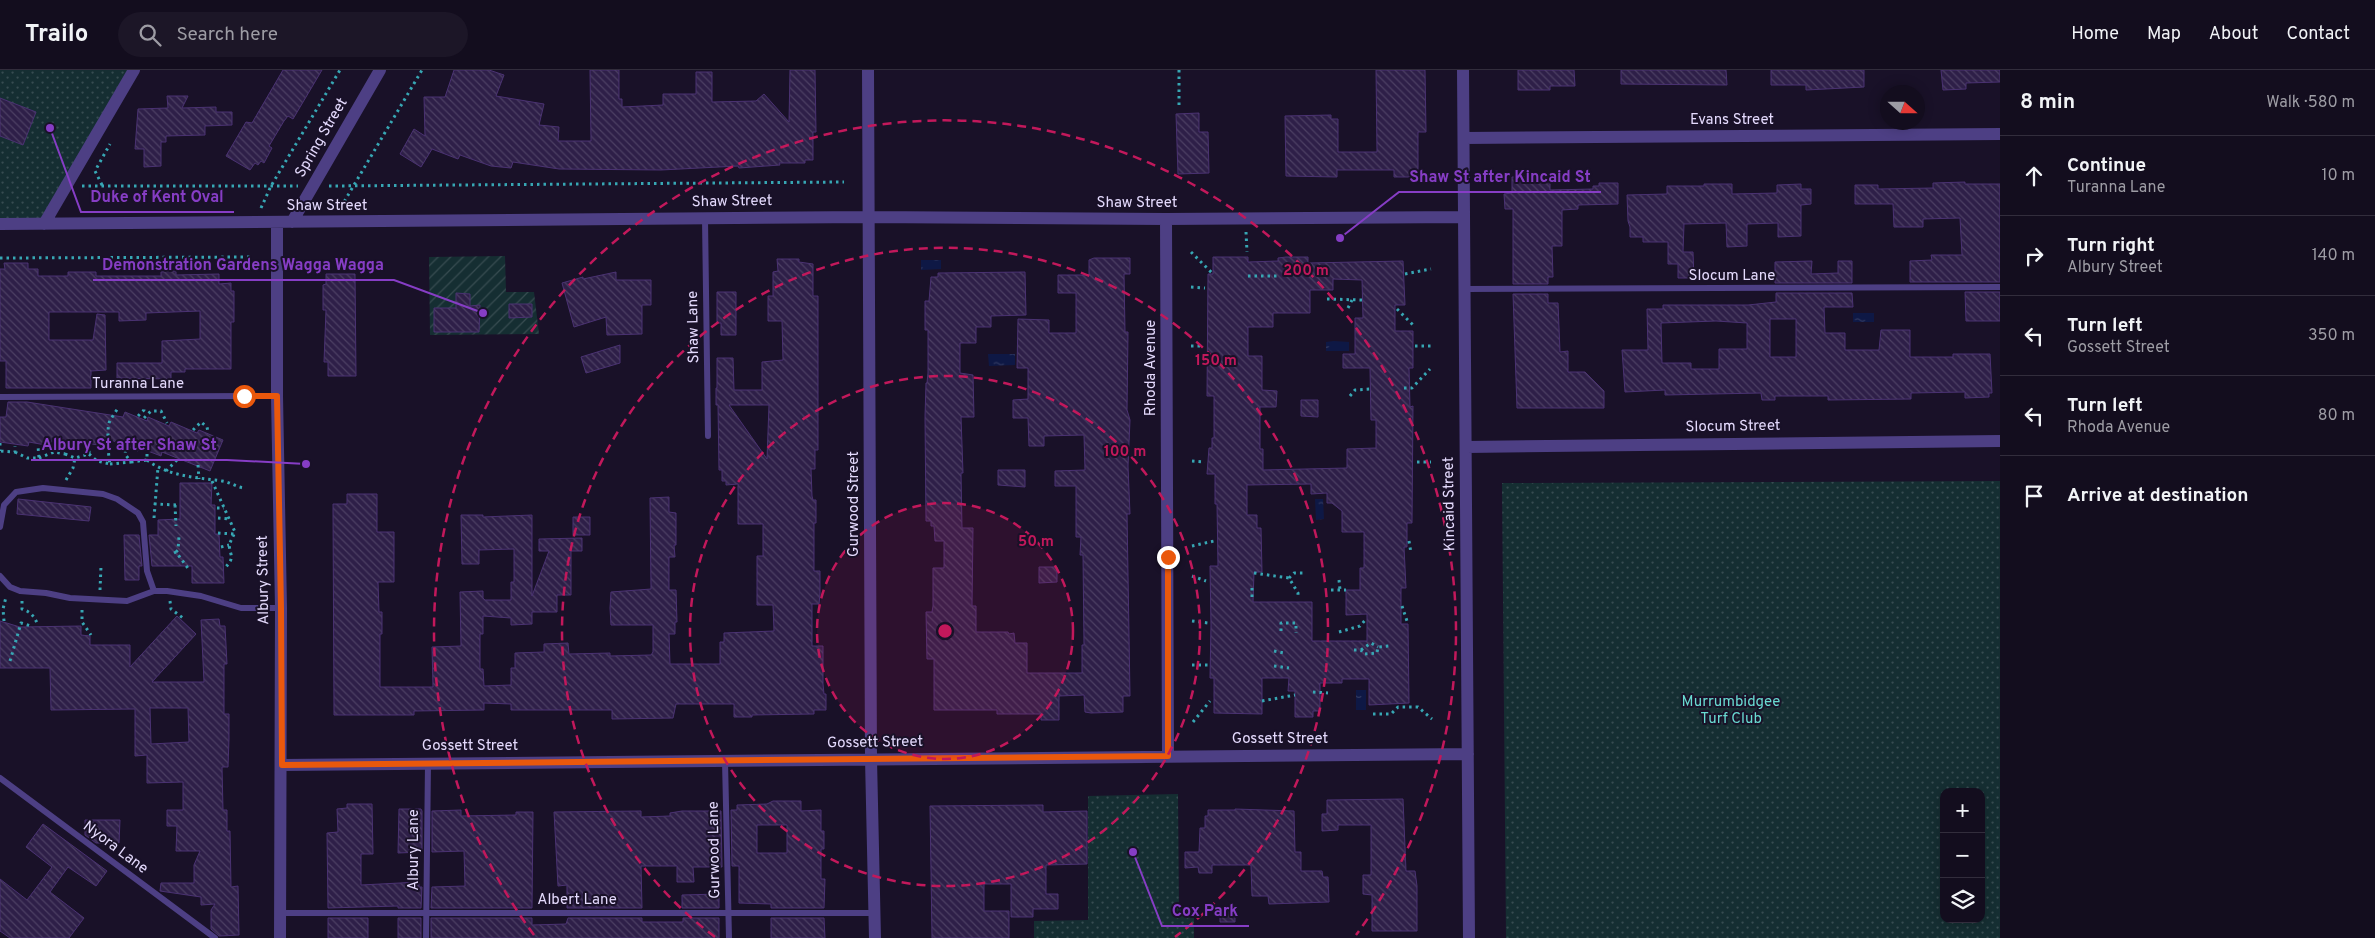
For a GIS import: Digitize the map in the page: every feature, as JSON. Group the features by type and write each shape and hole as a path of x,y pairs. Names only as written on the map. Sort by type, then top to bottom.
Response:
{"street":[{"path":"44,224 134,70"},
{"name":"Spring Street","path":"292,222 380,70"},
{"name":"Gurwood Street","path":"868,70 872,759 875,938"},
{"name":"Kincaid Street","path":"1464,70 1469,938"},
{"name":"Evans Street","path":"1464,138 2000,134"},
{"name":"Shaw Street","path":"0,224 868,217 1246,219 1464,217"},
{"name":"Rhoda Avenue","path":"1166,219 1168,756"},
{"name":"Albury Street","path":"277,222 277,396 282,765 280,938"},
{"name":"Slocum Street","path":"1466,447 2000,440"},
{"name":"Gossett Street","path":"282,765 1468,754"}],"lane":[{"name":"Shaw Lane","path":"705,218 708,436"},
{"name":"Slocum Lane","path":"1465,289 2000,287"},
{"name":"Turanna Lane","path":"0,397 277,396"},
{"path":"0,527 4,505 16,492 43,488 103,494 117,499 138,513 143,522 148,571 154,591"},
{"path":"0,576 9,586 20,591 46,592 83,599 127,601 154,591 167,591 201,596 241,608 281,608"},
{"name":"Gurwood Lane","path":"725,761 729,938"},
{"name":"Albury Lane","path":"426,938 428,763"},
{"name":"Nyora Lane","path":"0,778 215,938"},
{"name":"Albert Lane","path":"280,913 875,913"}],"path":[{"path":"254,222 271,186 340,70"},
{"path":"333,222 422,70"},
{"path":"1179,70 1179,106"},
{"path":"102,186 95,171 115,135"},
{"path":"66,187 844,182"},
{"path":"1246,219 1246,252"},
{"path":"1190,252 1213,274"},
{"path":"0,258 253,257"},
{"path":"1405,274 1431,269"},
{"path":"1248,276 1278,276"},
{"path":"1191,287 1205,288"},
{"path":"1327,299 1362,300"},
{"path":"1348,308 1352,300"},
{"path":"1397,309 1414,325"},
{"path":"1191,346 1203,346"},
{"path":"1415,346 1431,346"},
{"path":"1404,388 1412,388 1430,369"},
{"path":"1350,396 1355,390 1370,388"},
{"path":"110,464 107,447 110,433 108,424 118,408"},
{"path":"144,418 156,410 161,411 167,422"},
{"path":"193,430 201,422 207,427 208,432"},
{"path":"0,443 0,451 15,452 27,458 39,458 54,452 75,458 89,454"},
{"path":"15,446 15,452"},
{"path":"38,446 39,458"},
{"path":"65,454 67,446"},
{"path":"89,446 89,454 97,461 110,464 147,460 166,472 199,479 224,481 236,487 244,488"},
{"path":"126,448 125,454 132,462"},
{"path":"147,453 147,460"},
{"path":"64,490 67,476 73,468 75,458"},
{"path":"166,472 176,460"},
{"path":"1192,461 1205,462"},
{"path":"1417,462 1431,462"},
{"path":"198,465 199,479"},
{"path":"154,524 158,467"},
{"path":"212,481 230,520 234,534 229,545 233,555 224,569"},
{"path":"213,496 220,497"},
{"path":"154,504 177,505 176,526"},
{"path":"217,508 225,508"},
{"path":"218,518 230,520"},
{"path":"218,533 234,534"},
{"path":"178,536 178,550 175,553 184,568 190,571"},
{"path":"1192,546 1214,541"},
{"path":"1409,541 1411,553"},
{"path":"221,547 229,545"},
{"path":"100,600 101,566"},
{"path":"1289,578 1294,572 1306,573"},
{"path":"1254,573 1289,578"},
{"path":"1192,576 1206,581"},
{"path":"1289,578 1298,597"},
{"path":"1340,580 1340,590"},
{"path":"4,621 4,609 9,586"},
{"path":"1252,588 1252,597"},
{"path":"1331,590 1346,590"},
{"path":"167,591 171,609 183,618"},
{"path":"31,592 22,599 22,609 28,611 38,625"},
{"path":"83,599 82,622 91,635"},
{"path":"1402,606 1407,621"},
{"path":"1339,632 1360,626 1367,618"},
{"path":"1192,621 1208,623"},
{"path":"10,661 21,623 30,626"},
{"path":"1281,631 1281,623 1296,623 1296,633"},
{"path":"1354,650 1361,650 1371,643 1378,647 1389,646"},
{"path":"1361,650 1364,654 1377,653 1378,647"},
{"path":"1274,651 1284,653"},
{"path":"1192,665 1208,665"},
{"path":"1274,666 1289,668"},
{"path":"1313,692 1328,693"},
{"path":"1262,700 1295,695"},
{"path":"1193,722 1210,701"},
{"path":"1373,714 1391,714 1398,707 1418,707 1432,719"}],"green space":[{"path":"0,70 134,70 44,224 0,224"},
{"path":"505,256 506,292 534,292 539,334 430,335 429,257"},
{"name":"Murrumbidgee Turf Club","path":"2000,481 2000,938 1506,938 1502,483"},
{"path":"1178,794 1179,908 1194,908 1194,938 1034,938 1034,921 1088,920 1088,796"}],"water":[{"path":"921,260 941,260 941,269 921,270"},
{"path":"1853,313 1874,313 1874,322 1853,322"},
{"path":"1326,342 1349,342 1349,351 1326,351"},
{"path":"988,354 1015,354 1015,365 989,366"},
{"path":"1315,499 1323,499 1324,519 1316,520"},
{"path":"1356,690 1366,690 1366,710 1356,710"}],"building":[{"path":"283,70 322,70 293,119 288,116 284,121 269,146 272,148 264,163 261,161 258,165 255,163 250,170 226,156 246,122 252,123"},
{"path":"454,70 489,70 504,75 496,96 544,104 539,125 559,127 558,141 591,141 590,70 619,70 619,99 622,99 622,107 663,105 663,94 696,94 696,72 712,72 712,102 756,101 764,94 789,122 790,70 815,70 816,132 813,132 813,160 805,160 805,163 779,163 780,165 739,168 738,166 661,170 559,169 513,162 511,168 491,166 460,155 458,159 432,149 421,167 400,154 414,129 425,136 424,97 445,97"},
{"path":"1376,70 1425,70 1426,132 1418,132 1418,177 1394,177 1394,170 1337,170 1337,177 1286,176 1285,116 1331,115 1331,119 1338,119 1338,152 1377,152"},
{"path":"1518,70 1574,70 1575,86 1550,86 1550,90 1518,90"},
{"path":"1621,70 1726,70 1727,85 1621,84"},
{"path":"1771,70 1864,70 1864,87 1806,90 1806,85 1771,85"},
{"path":"1941,70 2000,70 2000,82 1966,83 1966,89 1943,90"},
{"path":"167,96 188,96 182,108 216,107 216,112 232,112 232,125 205,126 205,135 166,136 166,142 161,142 161,166 144,167 144,149 135,149 138,109 168,108"},
{"path":"0,98 36,112 23,145 0,136"},
{"path":"1199,113 1199,132 1208,132 1209,173 1178,174 1176,114"},
{"path":"1512,177 1550,177 1550,190 1593,189 1593,186 1599,186 1599,183 1618,183 1618,204 1578,205 1578,209 1562,210 1562,246 1552,246 1553,277 1548,277 1548,284 1513,284 1513,209 1505,209 1504,194 1512,193"},
{"path":"1965,182 1965,184 2000,184 2000,282 1910,282 1910,261 1932,260 1931,255 1962,255 1960,218 1923,219 1923,227 1894,227 1893,204 1855,204 1855,185 1878,185 1878,189 1933,188 1933,183"},
{"path":"1704,184 1732,184 1732,194 1777,193 1777,185 1801,184 1801,189 1811,189 1811,204 1801,205 1801,236 1778,237 1778,223 1747,224 1747,246 1727,247 1726,223 1684,224 1683,252 1693,252 1694,278 1678,278 1678,264 1668,264 1668,242 1643,242 1643,237 1630,237 1627,195 1667,194 1667,186 1704,186"},
{"path":"1213,257 1248,257 1248,262 1278,261 1278,258 1286,257 1308,257 1308,263 1403,261 1405,305 1395,305 1395,331 1413,331 1413,368 1409,368 1410,407 1413,406 1412,523 1407,523 1407,547 1404,547 1406,588 1401,588 1401,624 1408,624 1409,703 1369,705 1369,679 1342,679 1342,683 1320,683 1320,711 1313,711 1313,717 1295,717 1295,691 1288,691 1289,678 1262,678 1262,714 1214,713 1214,678 1210,678 1210,566 1218,566 1217,504 1215,504 1215,474 1207,474 1209,448 1212,448 1212,438 1214,438 1214,396 1207,396 1208,274 1213,274","holes":["1333,279 1362,280 1363,318 1355,318 1355,354 1343,354 1343,368 1370,368 1371,420 1376,420 1376,448 1347,449 1347,468 1263,470 1263,449 1260,449 1260,407 1276,407 1277,391 1262,390 1262,356 1248,356 1248,327 1273,327 1273,313 1310,313 1310,290 1333,290","1311,484 1311,494 1327,493 1327,503 1332,503 1342,511 1342,532 1364,532 1364,568 1360,568 1360,590 1346,590 1346,615 1367,614 1367,641 1312,641 1312,602 1253,602 1254,572 1262,572 1261,528 1257,528 1257,515 1247,515 1247,485"]},
{"path":"1094,258 1130,258 1130,274 1124,274 1125,332 1128,332 1127,410 1130,420 1128,466 1130,514 1127,514 1130,696 1123,696 1123,712 1091,713 1085,712 1084,695 1059,696 1059,720 1041,720 1041,714 997,714 997,710 934,710 934,659 927,659 926,612 932,612 933,606 933,568 944,568 944,541 935,541 934,526 931,526 931,521 926,521 925,417 928,330 925,330 925,301 929,301 931,277 938,277 938,273 1025,272 1026,315 991,316 991,327 976,327 976,343 960,343 960,373 973,375 974,417 961,417 962,528 973,528 972,606 976,606 976,632 1014,633 1015,643 1027,643 1027,673 1082,673 1082,645 1084,645 1083,555 1080,555 1081,537 1076,537 1076,486 1055,486 1055,471 1085,470 1084,435 1044,436 1044,446 1029,446 1028,418 1013,418 1013,400 1028,399 1028,368 1017,368 1018,319 1049,320 1049,333 1076,333 1076,293 1058,293 1058,275 1089,275 1089,260"},
{"path":"777,259 799,259 799,262 813,264 813,296 818,296 818,450 815,450 815,469 811,469 812,496 813,500 816,500 814,571 820,571 820,594 819,604 812,604 812,646 823,646 823,684 824,694 826,694 826,710 814,710 814,714 734,717 734,704 676,704 673,718 612,719 612,710 511,710 511,704 484,703 484,710 414,711 414,715 334,715 333,504 347,504 347,494 377,494 377,532 394,532 394,582 378,582 379,612 382,612 380,687 433,687 432,647 461,646 460,592 483,591 483,598 485,600 511,600 511,582 514,582 514,549 479,550 479,564 462,564 461,515 483,515 483,517 532,515 532,596 549,551 539,551 539,539 582,538 582,551 571,551 571,595 557,595 557,612 532,612 532,624 511,625 511,618 483,616 483,634 480,634 480,669 483,669 484,686 511,685 511,668 515,668 515,653 544,652 544,644 568,643 569,654 651,655 653,652 653,625 611,625 610,608 611,592 651,589 650,498 669,497 669,512 676,513 675,557 669,557 669,590 676,590 677,622 675,622 675,634 669,634 670,664 720,664 720,642 724,642 724,633 774,631 773,605 757,605 757,556 763,556 763,524 738,524 738,484 726,485 726,481 722,481 722,470 719,470 716,388 717,358 733,358 734,390 762,390 762,362 783,360 782,321 768,321 768,296 773,296 773,272 778,271","holes":["729,405 769,405 767,459"]},
{"path":"1812,261 1811,274 1838,273 1838,261 1852,261 1852,283 1775,283 1775,262"},
{"path":"4,263 28,263 28,269 38,269 38,276 68,276 68,272 96,272 96,276 161,276 161,272 176,271 176,275 219,274 219,284 231,283 231,291 234,291 234,322 231,322 231,369 185,369 185,372 171,372 171,379 117,378 117,363 162,363 162,341 200,339 200,311 146,313 146,320 119,321 119,312 49,312 49,340 93,340 97,314 105,315 106,370 91,371 91,388 6,388 6,361 0,361 0,269 5,269"},
{"path":"616,272 616,280 651,280 651,305 642,305 642,334 607,335 606,317 574,327 562,283 583,277 583,279"},
{"path":"326,274 355,274 356,376 328,376 328,362 324,362 326,310 323,310 323,285 326,284"},
{"path":"717,292 736,292 736,335 721,335 721,323 717,323"},
{"path":"1965,292 2000,292 2000,321 1966,321"},
{"path":"456,293 470,294 470,306 480,305 479,332 434,332 434,308 456,308"},
{"path":"1776,293 1852,293 1853,307 1824,307 1825,333 1845,333 1845,350 1879,350 1881,330 1910,330 1910,357 1953,357 1953,354 1990,354 1992,393 1989,393 1989,397 1965,398 1965,392 1911,393 1911,399 1828,400 1828,396 1775,396 1775,400 1762,400 1761,393 1665,395 1665,390 1625,392 1622,350 1648,350 1647,309 1663,309 1663,305 1748,305 1776,302","holes":["1770,319 1796,319 1796,357 1770,357","1716,321 1747,323 1747,349 1719,349 1719,369 1691,369 1691,363 1662,363 1661,323"]},
{"path":"1513,294 1548,294 1548,303 1558,303 1560,352 1568,351 1568,372 1585,372 1604,391 1604,408 1517,408"},
{"path":"509,304 532,304 532,317 509,318"},
{"path":"620,345 620,363 586,373 581,357"},
{"path":"1301,400 1318,400 1318,417 1301,416"},
{"path":"8,402 27,402 123,417 125,412 147,421 148,417 169,426 171,422 197,433 199,430 223,440 210,471 162,452 161,456 140,448 138,451 104,437 103,446 81,442 80,446 51,441 51,446 29,442 28,446 0,442 0,417 6,417"},
{"path":"998,470 1025,470 1025,487 998,485"},
{"path":"180,483 212,483 211,505 215,505 215,534 219,534 220,557 223,557 224,583 192,583 192,566 152,566 149,535 158,535 158,520 180,519"},
{"path":"18,499 91,507 89,521 17,514"},
{"path":"573,517 590,517 590,535 573,535"},
{"path":"124,535 139,535 142,566 139,566 139,580 125,580"},
{"path":"1039,567 1057,567 1057,582 1039,583"},
{"path":"177,616 196,634 152,682 204,682 201,620 219,619 220,626 225,626 227,664 224,664 224,714 229,714 229,739 228,767 222,767 223,810 227,810 227,831 230,831 231,887 238,886 239,935 219,936 211,929 211,910 215,904 201,905 201,897 160,891 161,883 194,883 194,865 200,851 176,851 177,826 167,826 167,810 183,810 183,782 147,783 147,755 135,756 135,709 51,710 50,668 0,668 0,621 20,627 81,626 81,635 90,636 90,645 130,645 130,667","holes":["150,708 188,708 189,742 151,744"]},
{"path":"1403,799 1406,871 1415,871 1417,886 1417,931 1372,931 1372,895 1363,894 1363,875 1371,875 1371,825 1338,825 1338,830 1322,831 1322,814 1327,814 1327,800"},
{"path":"773,801 801,801 801,811 821,810 821,831 824,831 824,849 821,849 821,879 825,879 824,908 771,908 771,904 739,903 739,866 732,866 731,810 737,810 737,805 767,804","holes":["757,825 787,825 787,853 757,853"]},
{"path":"347,804 372,804 373,854 361,854 361,885 419,882 419,887 422,887 421,908 398,908 398,906 328,908 327,833 338,832 337,809 347,808"},
{"path":"1043,805 1043,812 1087,811 1087,864 1046,865 1046,894 1058,894 1058,909 1033,909 1033,917 1011,917 1011,884 984,884 984,911 1009,911 1009,938 932,938 930,806"},
{"path":"399,809 421,809 422,852 398,853"},
{"path":"461,810 461,816 516,815 516,812 533,812 532,908 431,908 432,887 465,886 464,851 432,852 432,811"},
{"path":"1208,810 1294,811 1295,852 1301,852 1301,871 1322,871 1323,877 1328,877 1329,902 1269,904 1268,896 1252,896 1251,865 1212,865 1212,873 1199,873 1198,867 1185,868 1185,852 1199,852 1200,828 1205,828 1205,816 1208,816"},
{"path":"641,811 641,817 670,816 670,813 682,811 721,811 722,867 693,867 694,882 677,882 677,866 641,866 642,908 567,908 567,885 558,886 554,812"},
{"path":"85,820 120,820 119,843 96,843 85,835"},
{"path":"43,824 107,871 96,886 68,867 50,892 84,918 69,938 10,938 0,931 0,879 27,900 52,867 26,847"},
{"path":"719,894 719,908 682,908 682,895"},
{"path":"1220,908 1235,908 1235,922 1220,922"},
{"path":"328,918 368,918 368,938 328,938"},
{"path":"398,918 421,918 421,938 398,938"},
{"path":"431,918 532,918 532,925 566,924 568,918 642,918 642,922 683,922 683,918 719,918 719,938 431,938"},
{"path":"771,918 824,918 825,938 771,938"}],"place":[{"name":"Duke of Kent Oval","path":"50,128"},
{"name":"Shaw St after Kincaid St","path":"1340,238"},
{"name":"Demonstration Gardens Wagga Wagga","path":"483,313"},
{"name":"Albury St after Shaw St","path":"306,464"},
{"name":"Cox Park","path":"1133,852"}],"route":[{"path":"244,396 277,396 282,765 1168,756 1168,557"}]}
